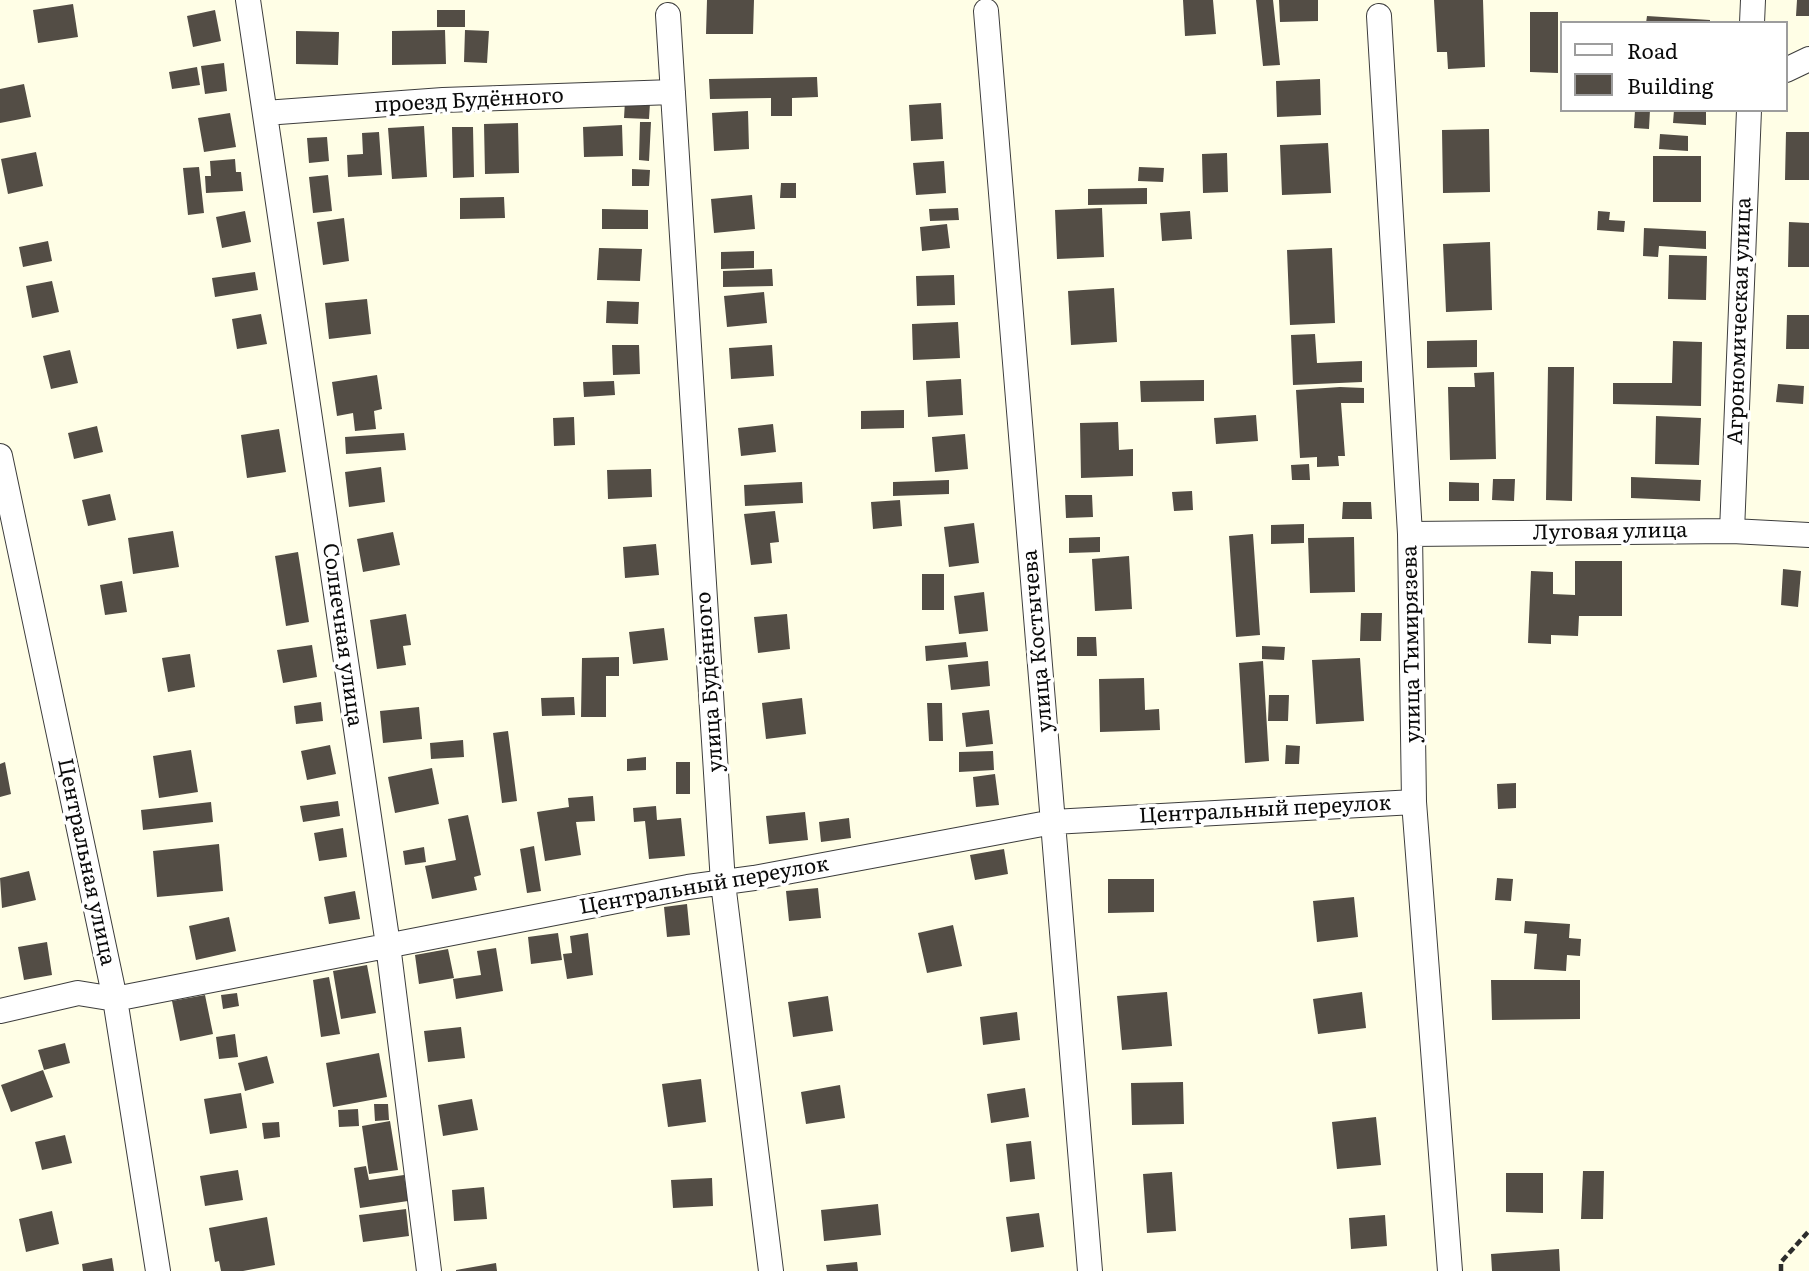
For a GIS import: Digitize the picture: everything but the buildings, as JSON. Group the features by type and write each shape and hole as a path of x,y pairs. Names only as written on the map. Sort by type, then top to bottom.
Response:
{"street":[{"name":"Солнечная улица","path":"248,0 388,945 429,1271"},
{"path":"1752,21 1753,0"},
{"name":"улица Костычева","path":"986,11 1090,1271"},
{"name":"улица Будённого","path":"668,15 723,883 771,1271"},
{"name":"улица Тимирязева","path":"1379,16 1410,534 1414,802 1450,1271"},
{"path":"1788,69 1809,59"},
{"name":"проезд Будённого","path":"265,113 443,100 673,92"},
{"name":"Агрономическая улица","path":"1732,531 1749,112"},
{"name":"Центральная улица","path":"0,456 115,999 158,1271"},
{"name":"Луговая улица","path":"1410,534 1732,531 1809,535"},
{"name":"Центральный переулок","path":"0,1011 78,993 115,999 688,887 723,883 1053,822 1414,802"}],"path":[{"path":"1781,1271 1781,1262 1809,1231"}]}
